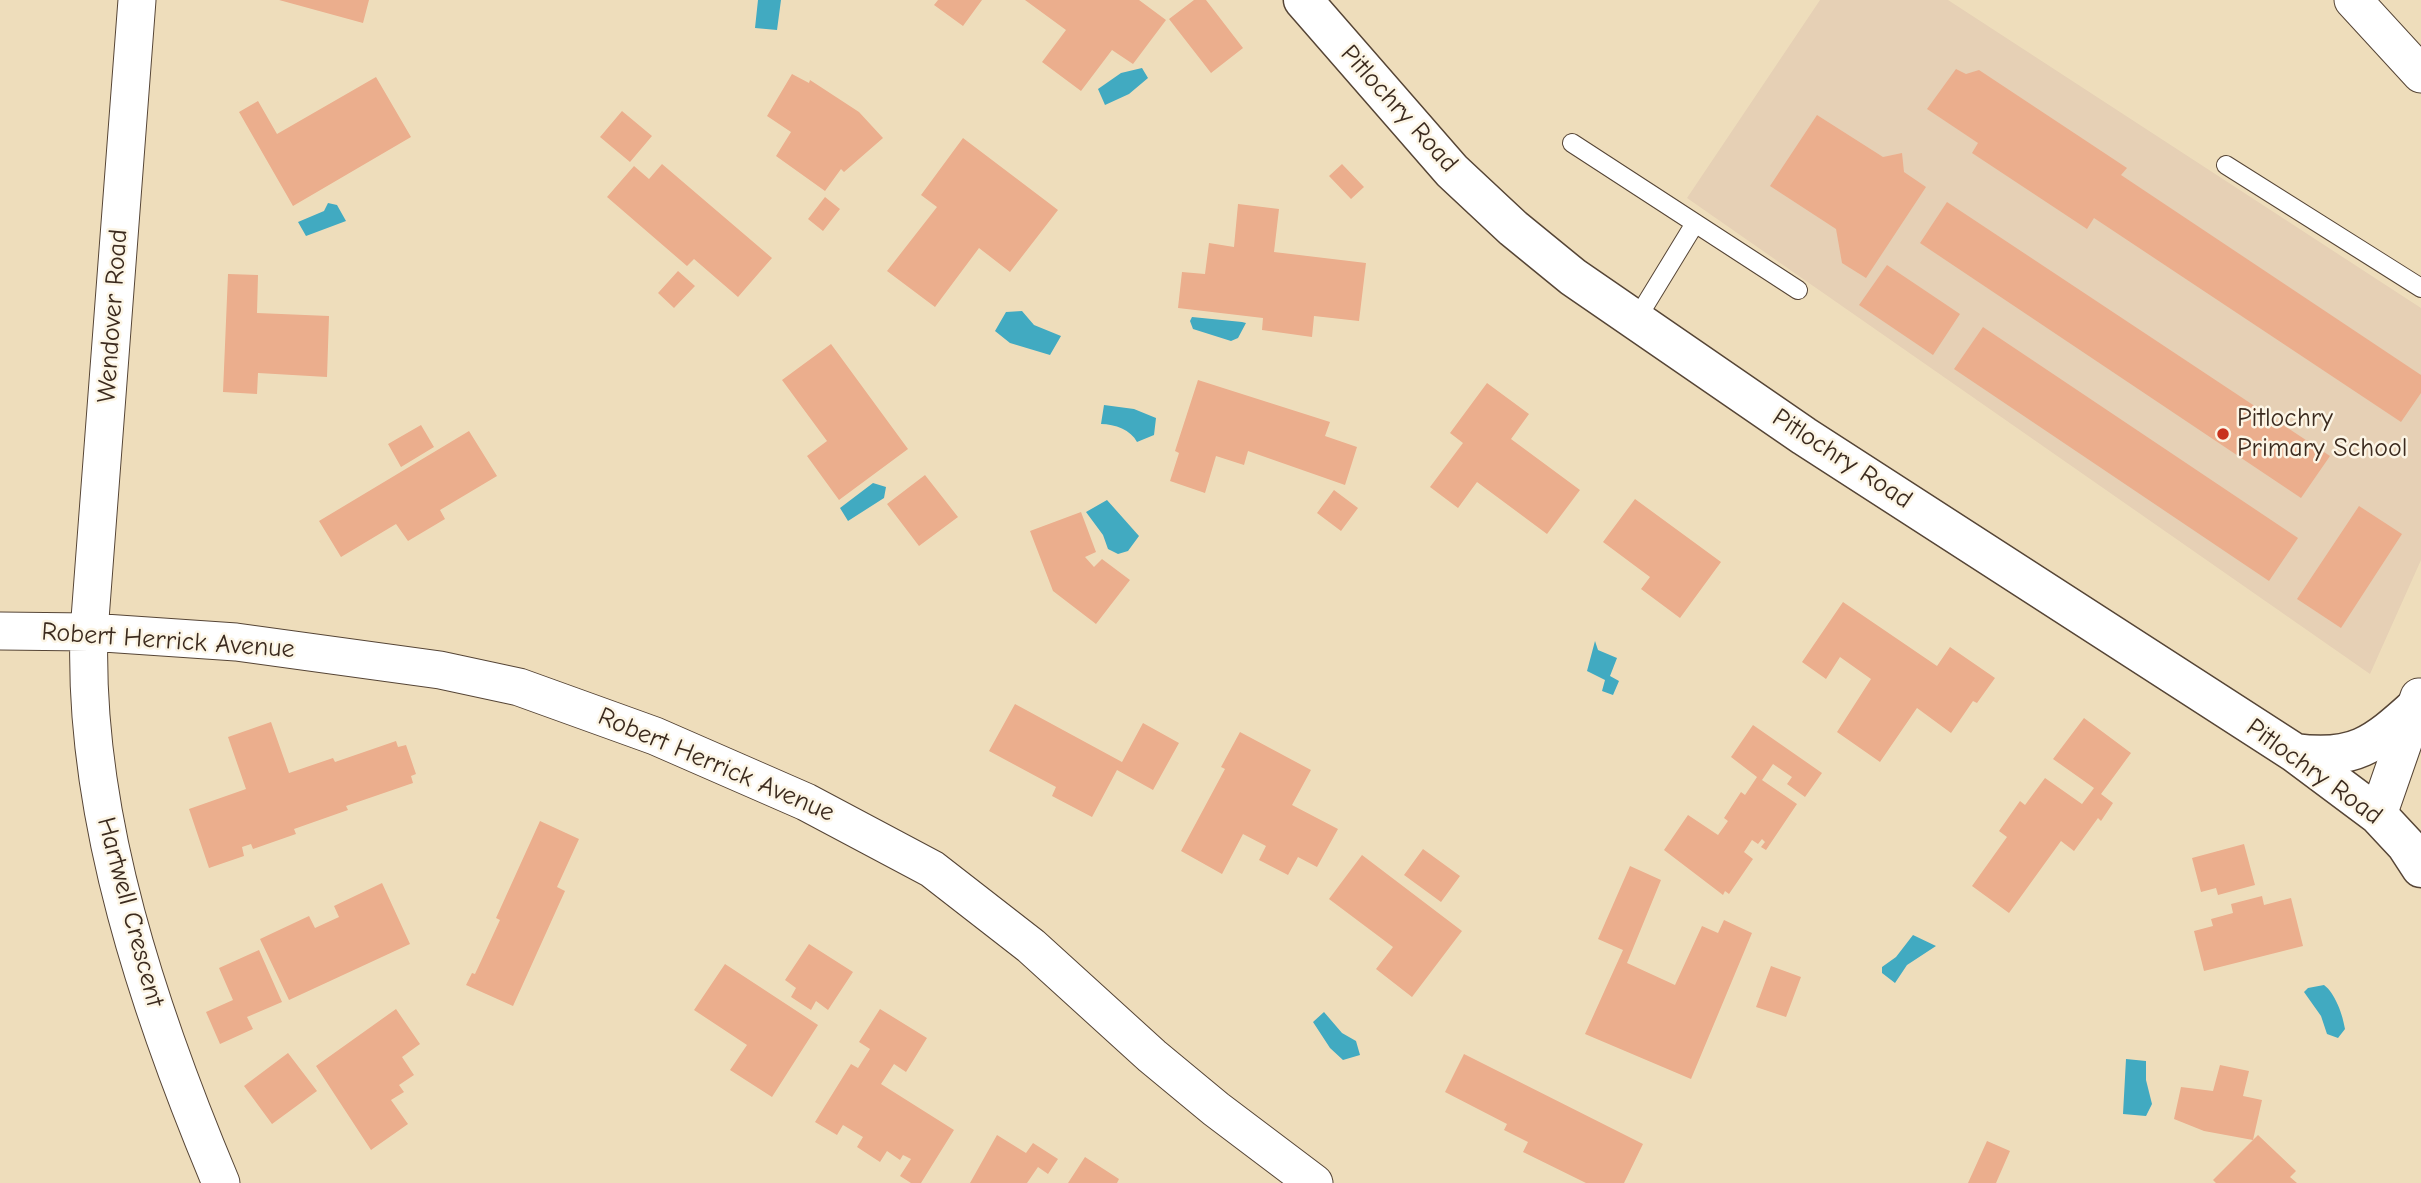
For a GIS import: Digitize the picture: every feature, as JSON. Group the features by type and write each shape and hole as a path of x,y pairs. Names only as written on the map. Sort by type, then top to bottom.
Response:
{"street":[{"name":"Wendover Road","path":"89,632 137,0"},
{"name":"Pitlochry Road","path":"1303,0 1452,172 1513,228 1573,276 1804,436 2295,753 2378,815 2406,845 2421,868"},
{"path":"2353,0 2421,74"},
{"name":"Robert Herrick Avenue","path":"0,631 89,632 236,642 347,656 519,687 655,736 806,802 872,835 942,876 1031,946 1205,1100 1314,1183"},
{"name":"Hartwell Crescent","path":"89,632 90,734 101,803 141,965 195,1121 221,1183"},
{"path":"2295,753 2321,757 2351,752 2371,743 2419,699"},
{"path":"2378,815 2419,699"}],"lane":[{"path":"1572,143 1694,225 1798,290"},
{"path":"2225,165 2421,288"},
{"path":"1636,320 1694,225"}],"shaded area":[{"name":"Pitlochry Primary School","path":"1820,0 1948,0 2421,308 2421,560 2370,674 1687,198"}],"water":[{"path":"758,0 781,0 777,30 755,28"},
{"path":"1142,68 1148,78 1129,94 1105,105 1098,89 1121,73"},
{"path":"328,203 337,205 346,221 306,236 298,222 324,211"},
{"path":"1022,311 1034,325 1061,336 1050,355 1010,343 995,331 1006,312"},
{"path":"1192,317 1246,323 1238,338 1231,341 1193,329 1190,321"},
{"path":"1104,405 1134,409 1156,418 1154,435 1137,442 1122,428 1101,424"},
{"path":"873,483 886,487 884,498 848,521 840,508"},
{"path":"1107,500 1139,536 1128,551 1118,554 1108,549 1103,535 1086,512"},
{"path":"1595,641 1598,650 1617,658 1610,676 1619,681 1613,695 1602,691 1605,680 1587,671"},
{"path":"1913,935 1936,946 1907,965 1895,983 1882,973 1882,967 1896,957"},
{"path":"2324,985 2335,999 2342,1017 2345,1029 2338,1038 2327,1034 2321,1016 2304,992 2308,988"},
{"path":"1324,1012 1342,1033 1356,1041 1360,1055 1343,1060 1330,1048 1313,1022"},
{"path":"2126,1059 2146,1061 2146,1080 2152,1104 2146,1116 2123,1114"}],"building":[{"path":"279,0 369,0 363,23"},
{"path":"938,0 982,0 963,26 934,5"},
{"path":"1025,0 1139,0 1166,20 1133,64 1112,50 1081,91 1042,62 1066,30"},
{"path":"1194,0 1206,0 1243,48 1211,73 1169,19"},
{"path":"1956,69 1966,74 1979,70 2127,168 2121,175 2421,375 2421,393 2401,422 2094,218 2087,229 1972,153 1978,143 1927,109"},
{"path":"792,74 809,83 810,80 859,112 883,138 844,172 841,169 825,191 776,156 791,132 767,116"},
{"path":"376,77 411,137 293,206 239,112 258,101 277,134"},
{"path":"622,111 652,136 630,162 600,137"},
{"path":"1817,115 1883,157 1902,153 1904,172 1926,187 1866,278 1842,263 1836,229 1770,186"},
{"path":"963,138 1058,210 1010,272 979,248 935,307 887,271 937,207 921,195"},
{"path":"662,164 772,258 738,297 694,259 687,266 607,197 634,166 649,179"},
{"path":"1342,164 1364,187 1351,199 1329,176"},
{"path":"825,197 840,209 823,231 808,219"},
{"path":"1947,202 2330,456 2301,498 1920,243"},
{"path":"1238,204 1279,209 1274,252 1366,263 1359,321 1314,316 1312,337 1262,330 1263,318 1178,308 1182,272 1205,274 1209,243 1234,247"},
{"path":"1887,265 1960,314 1933,355 1859,305"},
{"path":"678,271 695,286 674,308 658,293"},
{"path":"228,274 258,275 257,313 329,316 327,377 258,373 257,394 223,392"},
{"path":"1983,327 2298,538 2269,581 1954,369"},
{"path":"831,344 908,449 839,500 807,456 827,441 782,380"},
{"path":"1198,380 1330,422 1325,436 1357,447 1345,485 1248,451 1244,465 1216,456 1205,493 1170,481 1179,453 1175,451"},
{"path":"1487,383 1529,414 1511,439 1580,490 1547,534 1477,482 1458,508 1430,487 1463,443 1450,433"},
{"path":"421,425 434,447 401,467 388,444"},
{"path":"469,431 497,476 440,510 445,519 408,541 396,524 341,557 319,521"},
{"path":"925,475 958,517 919,546 887,504"},
{"path":"1334,490 1358,508 1341,531 1317,513"},
{"path":"1635,499 1721,562 1680,618 1641,589 1650,577 1603,542"},
{"path":"2359,506 2402,534 2341,628 2297,599"},
{"path":"1081,512 1096,552 1085,557 1094,567 1102,559 1130,580 1096,624 1053,591 1030,531"},
{"path":"1843,602 1937,666 1950,647 1995,678 1977,703 1973,701 1951,733 1917,708 1880,762 1837,732 1871,679 1840,657 1826,679 1802,662"},
{"path":"1015,704 1122,762 1143,723 1179,743 1153,790 1117,770 1092,817 1052,796 1056,787 989,751"},
{"path":"2084,718 2131,753 2101,794 2113,803 2101,821 2098,818 2074,851 2061,841 2009,913 1972,886 2007,837 1999,831 2020,801 2025,805 2045,778 2082,804 2094,788 2053,759"},
{"path":"271,722 289,773 333,758 335,762 396,741 398,747 406,745 416,774 411,776 413,783 346,806 348,810 294,829 296,834 253,849 251,844 242,847 244,856 209,868 189,809 246,789 228,737"},
{"path":"1753,725 1822,773 1805,797 1787,784 1792,777 1773,764 1762,780 1797,804 1766,850 1761,847 1765,842 1762,839 1758,844 1752,840 1744,852 1753,859 1729,894 1725,891 1723,895 1664,850 1688,815 1718,835 1728,821 1724,818 1741,792 1745,795 1757,777 1731,757"},
{"path":"1240,732 1311,770 1292,805 1338,829 1317,867 1298,857 1288,875 1259,860 1266,846 1243,834 1222,874 1181,851 1225,769 1221,767"},
{"path":"540,821 579,839 557,887 565,891 513,1006 466,985 472,973 475,974 500,920 496,918"},
{"path":"2244,844 2255,885 2218,895 2216,888 2201,892 2192,858"},
{"path":"1423,849 1460,876 1441,902 1404,875"},
{"path":"1362,855 1462,931 1412,997 1376,969 1393,947 1329,899"},
{"path":"1630,866 1661,880 1627,963 1675,985 1702,926 1718,933 1724,920 1752,933 1691,1079 1585,1034 1623,950 1598,939"},
{"path":"382,883 410,944 289,1000 260,939 309,916 315,928 339,917 334,906"},
{"path":"2262,896 2264,905 2291,898 2303,946 2204,971 2194,931 2213,926 2211,919 2233,913 2231,904"},
{"path":"809,944 853,972 828,1010 816,1001 811,1010 791,997 796,988 785,980"},
{"path":"259,950 282,1002 247,1017 253,1029 220,1044 206,1012 233,1000 219,968"},
{"path":"725,964 818,1025 772,1097 730,1070 747,1045 694,1010"},
{"path":"1771,966 1801,977 1786,1017 1756,1007"},
{"path":"396,1009 420,1044 402,1057 414,1075 399,1085 404,1092 391,1100 408,1124 371,1150 316,1066"},
{"path":"880,1009 927,1038 906,1072 894,1064 881,1084 954,1130 921,1183 911,1183 900,1176 911,1159 903,1155 900,1160 887,1151 880,1162 857,1147 863,1137 843,1125 837,1135 815,1122 851,1064 858,1068 870,1049 859,1042"},
{"path":"288,1053 317,1091 272,1124 244,1086"},
{"path":"1464,1054 1643,1144 1624,1183 1586,1183 1523,1152 1528,1142 1504,1130 1507,1124 1445,1092"},
{"path":"2220,1065 2249,1071 2243,1096 2262,1100 2253,1140 2204,1131 2174,1119 2181,1087 2213,1091"},
{"path":"997,1135 1026,1153 1033,1143 1058,1159 1048,1174 1038,1167 1027,1183 970,1183"},
{"path":"2258,1135 2296,1171 2290,1177 2297,1183 2216,1183 2213,1180"},
{"path":"1987,1141 2010,1151 1996,1183 1968,1183"},
{"path":"1085,1157 1119,1179 1117,1183 1068,1183"}],"place":[{"name":"Pitlochry Primary School","path":"2223,434"}]}
